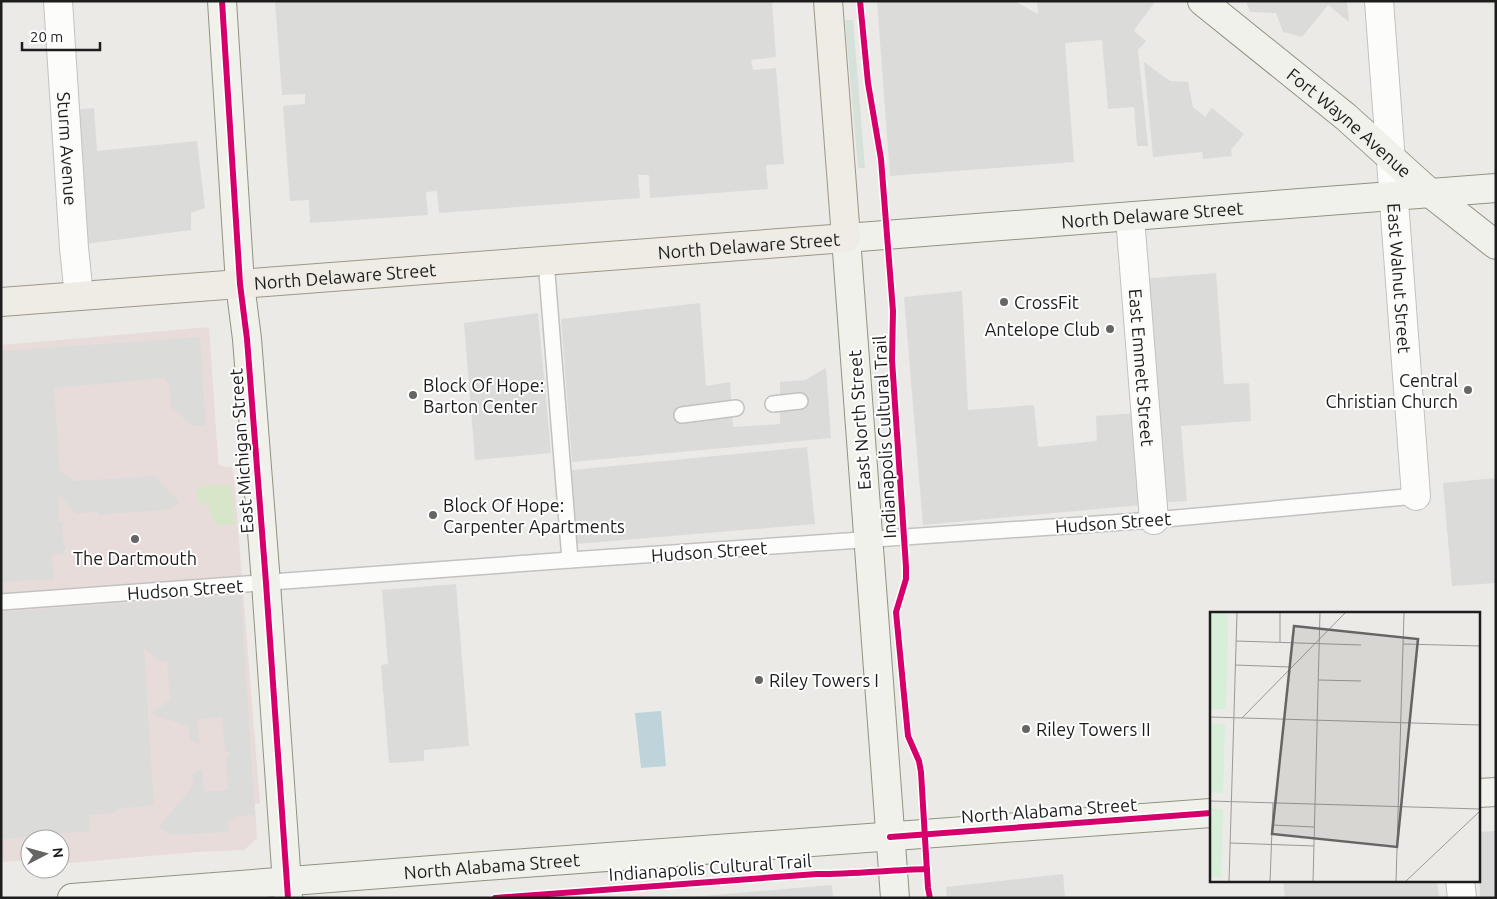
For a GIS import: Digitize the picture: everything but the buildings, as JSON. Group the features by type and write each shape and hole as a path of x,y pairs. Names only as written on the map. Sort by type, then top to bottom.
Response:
{"main road":[{"name":"East Michigan Street","path":"222,1 240,284 247,339 266,583 287,889"},
{"name":"East North Street","path":"828,1 895,898"},
{"name":"Fort Wayne Avenue","path":"1204,2 1346,117 1430,193 1496,246"},
{"name":"North Delaware Street","path":"1,302 1496,188"},
{"path":"1480,793 1496,792"},
{"name":"North Alabama Street","path":"72,898 287,889 890,837 1210,813"}],"street":[{"name":"Sturm Avenue","path":"58,1 74,248 79,296"},
{"name":"East Walnut Street","path":"1380,1 1416,496"},
{"name":"East Emmett Street","path":"1130,217 1154,520"},
{"path":"1460,882 1462,898"}],"lane":[{"path":"546,260 570,560"},
{"path":"773,404 800,401"},
{"path":"682,415 736,408"},
{"name":"Hudson Street","path":"1,602 570,560 1154,520 1416,496"}],"shaded area":[{"path":"275,1 772,1 776,57 751,60 753,70 776,68 784,164 766,165 768,189 650,198 649,175 638,175 640,198 439,213 437,191 426,192 428,215 310,223 309,200 290,201 283,106 305,104 305,94 282,95"},
{"path":"877,1 1014,1 1038,14 1037,1 1154,1 1134,30 1146,41 1138,50 1148,146 1137,146 1134,107 1108,109 1102,40 1065,43 1074,162 890,176"},
{"path":"1246,1 1347,1 1349,22 1328,5 1302,37 1283,32 1276,13 1250,12"},
{"path":"845,20 853,20 865,168 858,168"},
{"path":"1144,62 1170,81 1188,82 1193,107 1205,117 1212,108 1244,134 1231,150 1232,156 1203,159 1202,152 1153,157"},
{"path":"94,108 97,151 197,141 205,208 191,213 191,230 85,244 75,110"},
{"path":"1216,273 1224,384 1249,383 1251,421 1181,426 1187,501 1158,503 1141,279"},
{"path":"962,291 968,410 1034,405 1038,447 1097,441 1096,416 1136,413 1142,505 923,525 904,297"},
{"path":"700,303 706,386 730,382 733,427 780,424 780,382 805,380 826,368 831,438 572,462 561,319"},
{"path":"538,313 551,453 475,460 464,323"},
{"path":"209,327 218,463 221,466 232,467 234,478 260,803 255,804 257,838 244,850 197,852 70,863 70,829 20,829 20,861 1,862 1,345"},
{"path":"200,337 206,426 192,426 171,407 169,384 164,378 54,388 60,470 73,481 155,476 179,502 176,506 172,506 173,509 99,515 98,511 76,514 60,496 60,499 58,499 60,516 58,517 59,522 63,522 62,531 65,550 63,554 52,555 54,579 1,582 1,351"},
{"path":"807,447 815,524 576,544 572,470"},
{"path":"1496,478 1496,583 1452,586 1443,483"},
{"path":"456,584 469,746 424,750 424,761 389,763 381,665 388,664 382,590"},
{"path":"241,595 255,815 236,816 236,819 228,820 229,832 173,835 158,828 193,786 192,773 202,769 204,791 228,790 226,757 230,753 225,751 222,717 198,719 199,743 190,740 188,726 150,714 170,700 167,662 162,662 144,648 154,805 118,809 114,813 89,815 90,831 70,833 70,829 20,829 20,837 1,839 1,612"},
{"path":"1496,831 1496,898 1480,898 1480,832"},
{"path":"1063,874 1065,898 947,898 946,887"},
{"path":"1283,882 1437,882 1439,898 1285,898"},
{"path":"832,885 833,898 680,898"}],"green space":[{"path":"231,484 235,524 215,525 214,518 210,514 209,503 198,504 197,487"}],"water":[{"path":"661,711 666,766 641,768 635,713"}],"cycle path":[{"path":"222,1 240,284 247,339 288,898"},
{"name":"Indianapolis Cultural Trail","path":"860,1 868,83 881,159 893,311 892,360 906,567 906,579 896,612 908,736 919,761 921,772 930,898"},
{"path":"890,837 1210,813"},
{"name":"Indianapolis Cultural Trail","path":"495,898 817,874 927,869"}],"place":[{"name":"CrossFit","path":"1004,302"},
{"name":"Antelope Club","path":"1110,329"},
{"name":"Central Christian Church","path":"1468,390"},
{"name":"Block Of Hope: Barton Center","path":"413,395"},
{"name":"Block Of Hope: Carpenter Apartments","path":"433,515"},
{"name":"The Dartmouth","path":"135,539"},
{"name":"Riley Towers I","path":"759,680"},
{"name":"Riley Towers II","path":"1026,729"}]}
